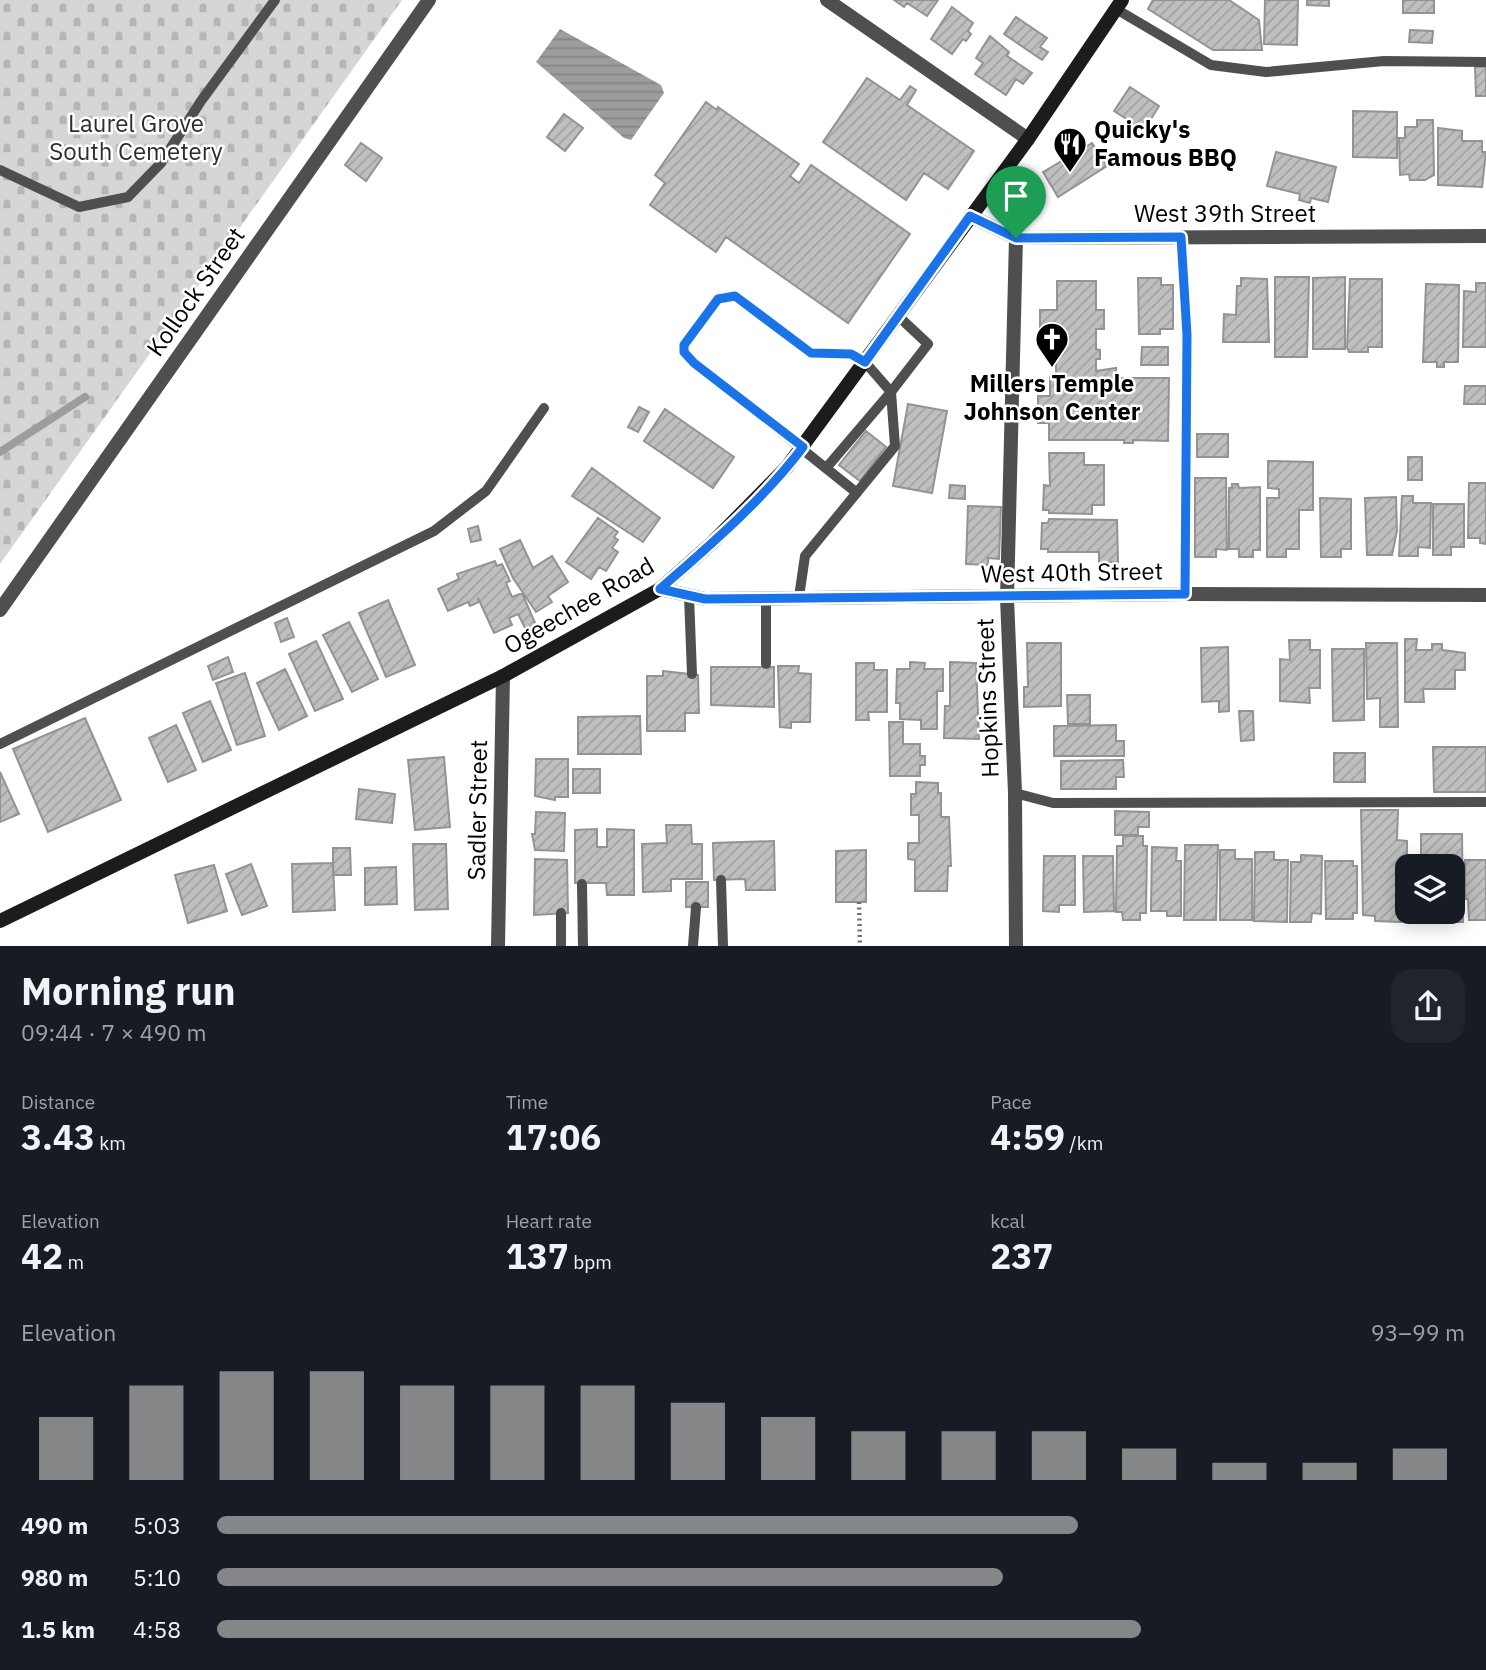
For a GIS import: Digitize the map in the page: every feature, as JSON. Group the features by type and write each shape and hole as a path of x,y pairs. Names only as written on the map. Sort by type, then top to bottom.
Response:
{"street":[{"name":"Kollock Street","path":"0,610 429,0"},
{"path":"827,0 1028,139"},
{"name":"Ogeechee Road","path":"0,921 503,676 660,589 713,542 787,467 803,447 1028,139 1119,5"},
{"name":"West 39th Street","path":"970,216 1016,238 1486,236"},
{"name":"Hopkins Street","path":"1016,238 1007,598 1015,793 1016,946"},
{"name":"West 40th Street","path":"660,589 705,599 1007,598 1185,594 1486,595"},
{"name":"Sadler Street","path":"498,946 503,676"}],"lane":[{"path":"0,170 79,207 128,197 161,163 201,101 275,0"},
{"path":"1119,5 1211,65 1266,72 1384,61 1486,62"},
{"path":"1181,237 1187,335 1185,594"},
{"path":"799,597 805,555 857,493 895,446 891,393 865,362 851,354 811,353 748,304 726,295 718,299 684,345 688,358 803,447 857,493"},
{"path":"827,467 891,393 928,344 897,316"},
{"path":"0,744 154,666 434,531 486,491 544,408"},
{"path":"689,596 692,674"},
{"path":"766,598 766,664"},
{"path":"1015,793 1053,803 1486,803"},
{"path":"722,880 723,946"},
{"path":"582,884 583,946"},
{"path":"693,946 696,907"},
{"path":"561,913 561,946"}],"path":[{"path":"859,902 860,946"}],"green space":[{"name":"Laurel Grove South Cemetery","path":"0,0 402,0 0,564"}],"shaded area":[{"path":"560,29 661,85 664,93 631,140 624,138 536,62"}],"building":[{"path":"894,0 938,0 927,16 907,3 904,7"},
{"path":"1153,0 1229,0 1259,20 1262,50 1213,50 1148,9"},
{"path":"1265,0 1298,0 1297,45 1264,44"},
{"path":"1307,0 1329,0 1329,6 1307,5"},
{"path":"1403,0 1434,0 1434,13 1403,13"},
{"path":"952,7 973,23 968,31 971,34 966,41 963,39 952,54 931,39"},
{"path":"1016,17 1047,38 1040,47 1048,52 1042,60 1004,34"},
{"path":"1410,30 1433,31 1432,43 1409,42"},
{"path":"990,36 1009,52 1007,56 1032,73 1023,84 1016,79 1006,95 975,74 983,63 976,58"},
{"path":"1475,67 1486,67 1486,96 1476,96"},
{"path":"867,78 900,100 910,86 916,90 907,105 974,151 948,189 924,173 906,200 823,142"},
{"path":"1130,87 1159,106 1144,130 1114,111"},
{"path":"706,102 717,110 718,107 799,164 790,176 799,183 811,165 910,234 848,323 726,237 716,252 650,205 665,183 655,175"},
{"path":"1353,111 1397,112 1397,158 1353,157"},
{"path":"564,114 583,128 565,151 547,137"},
{"path":"1417,120 1433,120 1434,175 1425,180 1410,180 1409,174 1400,175 1399,138 1405,138 1405,127 1417,127"},
{"path":"1438,128 1462,131 1462,141 1482,141 1482,152 1486,152 1482,187 1438,185"},
{"path":"361,143 382,158 366,181 345,165"},
{"path":"1092,143 1107,166 1058,197 1043,172"},
{"path":"1276,152 1336,167 1328,202 1311,198 1310,203 1299,200 1300,194 1267,186"},
{"path":"1275,277 1309,277 1307,357 1275,357"},
{"path":"1345,277 1345,349 1313,349 1313,278"},
{"path":"1138,278 1161,278 1161,285 1173,285 1173,329 1160,329 1160,334 1139,334"},
{"path":"1241,278 1267,279 1269,342 1223,342 1224,314 1236,315 1237,286 1241,286"},
{"path":"1350,279 1382,279 1382,347 1368,347 1368,352 1349,352 1347,347"},
{"path":"1057,281 1096,281 1096,310 1104,310 1104,329 1096,329 1096,349 1100,350 1100,359 1096,359 1096,371 1116,368 1116,378 1169,378 1168,441 1133,440 1133,443 1124,443 1124,440 1049,440 1049,423 1038,423 1038,396 1050,396 1050,377 1056,377 1056,349 1040,349 1040,310 1057,310"},
{"path":"1476,283 1486,283 1486,347 1463,347 1464,291 1476,292"},
{"path":"1426,284 1459,285 1458,362 1444,362 1444,367 1437,367 1437,362 1423,362"},
{"path":"1142,347 1168,347 1168,365 1141,365"},
{"path":"1465,386 1486,386 1486,404 1464,404"},
{"path":"908,404 947,411 932,493 893,486"},
{"path":"639,407 649,412 638,432 628,427"},
{"path":"665,409 734,457 713,488 644,441"},
{"path":"866,431 886,447 860,481 839,465"},
{"path":"1197,434 1228,434 1228,457 1197,457"},
{"path":"1049,453 1084,453 1084,465 1104,465 1104,505 1092,505 1092,514 1049,513 1049,510 1043,510 1044,485 1050,486"},
{"path":"1408,457 1422,457 1422,480 1408,480"},
{"path":"1268,461 1313,462 1313,510 1299,510 1299,549 1286,549 1286,557 1267,557 1267,498 1279,498 1279,489 1268,488"},
{"path":"592,468 660,518 643,542 572,496"},
{"path":"1195,478 1226,478 1227,550 1216,549 1216,557 1195,557"},
{"path":"1469,483 1486,483 1486,544 1480,543 1480,538 1468,538"},
{"path":"1232,484 1238,484 1239,488 1260,487 1260,550 1253,550 1253,557 1239,557 1239,549 1229,549 1229,488 1232,488"},
{"path":"950,485 965,486 965,499 949,498"},
{"path":"1402,496 1413,496 1413,503 1431,503 1430,548 1418,547 1418,556 1399,556"},
{"path":"1396,497 1397,531 1392,555 1367,555 1365,498"},
{"path":"1320,498 1351,499 1351,549 1341,549 1341,557 1321,557"},
{"path":"1433,504 1464,504 1464,547 1451,547 1451,555 1433,555"},
{"path":"968,506 1001,507 999,559 988,558 988,565 966,564"},
{"path":"598,518 618,532 614,537 618,540 612,548 618,552 606,571 599,567 591,579 566,562"},
{"path":"1049,519 1117,520 1118,562 1099,562 1099,552 1048,552 1048,549 1041,549 1042,523 1048,523"},
{"path":"478,526 481,540 471,542 468,529"},
{"path":"520,540 533,568 552,556 568,582 548,596 552,602 536,612 513,578 500,549"},
{"path":"495,561 497,566 502,564 510,581 506,583 512,597 522,593 536,625 526,630 518,614 509,618 512,625 494,633 478,598 479,602 470,606 468,602 448,611 438,589 459,579 457,574"},
{"path":"388,600 415,665 386,677 359,613"},
{"path":"287,618 294,637 281,642 275,623"},
{"path":"349,622 378,679 352,692 323,635"},
{"path":"1405,639 1417,639 1416,650 1432,650 1432,644 1442,644 1442,650 1465,653 1465,670 1455,670 1455,689 1423,689 1424,702 1405,702"},
{"path":"1289,640 1310,640 1310,650 1320,650 1320,688 1309,688 1310,703 1280,701 1280,659 1290,660"},
{"path":"316,641 343,699 315,711 289,654"},
{"path":"1027,643 1061,643 1061,706 1024,707 1024,687 1028,687"},
{"path":"1366,643 1397,643 1398,727 1380,727 1380,698 1367,699"},
{"path":"1228,647 1229,711 1219,712 1219,701 1202,702 1201,648"},
{"path":"1332,649 1364,649 1364,720 1333,721"},
{"path":"228,657 233,672 213,680 208,666"},
{"path":"910,662 925,663 924,669 943,669 943,691 937,691 937,729 921,729 921,720 900,719 900,703 896,703 897,669 910,669"},
{"path":"950,662 976,663 979,739 944,738 945,706 950,706"},
{"path":"856,663 874,663 874,670 887,670 887,712 868,712 869,720 856,720"},
{"path":"778,666 799,666 798,673 811,674 810,722 791,722 791,728 780,727"},
{"path":"711,667 774,667 774,707 711,705"},
{"path":"285,669 307,716 279,730 257,683"},
{"path":"663,671 698,675 699,713 685,713 685,731 647,731 647,676 663,676"},
{"path":"245,673 265,736 237,745 216,683"},
{"path":"1067,695 1090,695 1090,724 1068,724"},
{"path":"210,701 231,750 203,762 183,713"},
{"path":"1239,711 1253,711 1254,740 1241,741"},
{"path":"640,716 641,754 578,754 578,717"},
{"path":"85,718 121,800 48,832 13,749"},
{"path":"889,722 903,722 903,744 920,744 920,756 925,756 925,765 920,765 920,776 890,776"},
{"path":"176,725 196,770 168,782 149,738"},
{"path":"1116,725 1116,741 1124,741 1124,756 1054,756 1054,726"},
{"path":"1433,747 1486,747 1486,792 1434,792"},
{"path":"1334,753 1365,753 1365,782 1334,782"},
{"path":"444,757 450,827 415,830 408,760"},
{"path":"536,759 568,759 568,797 555,797 555,800 535,796"},
{"path":"1123,760 1124,777 1116,777 1116,789 1061,789 1061,761"},
{"path":"573,769 600,769 600,793 573,793"},
{"path":"0,772 19,814 0,822"},
{"path":"916,782 938,783 938,793 941,793 941,817 949,817 951,866 948,866 947,891 915,891 915,860 908,859 908,843 919,843 919,815 911,815 911,794 916,794"},
{"path":"359,789 395,794 392,823 356,819"},
{"path":"1361,810 1398,810 1397,840 1407,841 1407,854 1395,854 1395,922 1375,921 1375,916 1363,915"},
{"path":"1115,811 1149,812 1149,827 1138,827 1138,835 1115,835"},
{"path":"536,812 565,813 564,851 535,850 532,834 535,834"},
{"path":"666,825 691,825 692,844 702,844 702,879 671,879 671,891 643,892 642,844 667,843"},
{"path":"597,829 597,847 607,847 607,829 634,830 634,895 607,895 606,883 575,883 575,830"},
{"path":"1421,834 1462,834 1462,854 1421,854"},
{"path":"1123,836 1143,836 1143,846 1147,846 1146,913 1140,913 1140,920 1123,920 1122,912 1116,912 1117,846 1123,846"},
{"path":"774,841 775,890 746,890 745,879 714,880 713,843"},
{"path":"413,844 446,844 448,909 415,910"},
{"path":"1185,845 1218,845 1216,920 1184,920"},
{"path":"1152,847 1177,848 1176,861 1181,861 1181,916 1167,916 1167,911 1151,911"},
{"path":"333,848 350,848 351,875 333,875"},
{"path":"866,850 866,902 836,902 836,851"},
{"path":"1220,850 1235,850 1235,859 1252,859 1252,920 1220,920"},
{"path":"1255,852 1274,852 1274,860 1288,860 1287,922 1254,921"},
{"path":"1301,855 1322,856 1321,914 1312,913 1311,922 1290,922 1291,862 1301,862"},
{"path":"1044,856 1075,856 1075,905 1059,905 1059,912 1043,911"},
{"path":"1083,856 1113,856 1114,911 1084,912"},
{"path":"535,859 567,860 568,913 534,915"},
{"path":"1465,860 1486,860 1486,920 1469,920 1468,899 1465,899"},
{"path":"1325,861 1353,861 1353,866 1357,866 1357,913 1353,913 1353,919 1326,919"},
{"path":"333,863 335,910 293,912 292,864"},
{"path":"251,864 267,906 242,915 226,874"},
{"path":"214,865 227,911 188,923 175,875"},
{"path":"396,867 397,904 365,905 365,868"},
{"path":"686,882 708,882 708,907 686,907"}],"waterway":[{"path":"0,452 85,397"}],"place":[{"name":"Quicky's Famous BBQ","path":"1070,174"},
{"name":"Millers Temple Johnson Center","path":"1052,369"}],"route":[{"path":"970,216 1016,238 1181,237 1187,335 1185,594 1007,598 705,599 660,589 713,542 787,467 803,447 694,363 684,352 684,345 718,299 726,295 735,296 811,353 819,355 843,352 865,362 970,216"}]}
